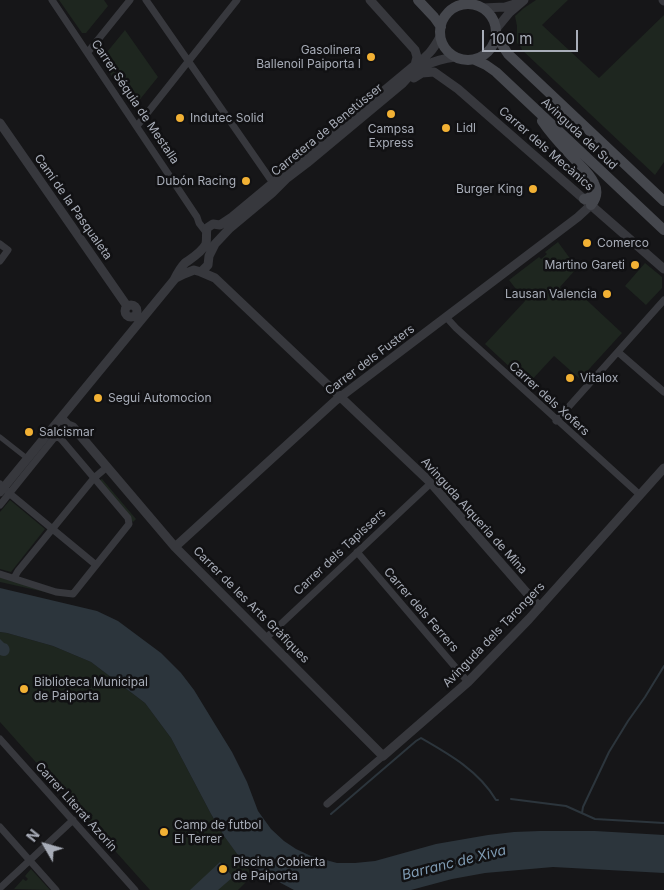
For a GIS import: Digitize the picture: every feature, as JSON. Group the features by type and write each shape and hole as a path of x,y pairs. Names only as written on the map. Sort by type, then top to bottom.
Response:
{"main road":[{"path":"418,0 434,17 443,46 455,57 468,61 482,56 494,44 496,33 494,21 489,14 483,8 468,4 454,8 448,13 443,20 440,32"},
{"path":"450,0 461,5"},
{"name":"Avinguda del Sud","path":"496,33 508,54 664,201"},
{"name":"Avinguda del Sud","path":"475,60 493,70 664,230"},
{"path":"534,108 549,132 590,177 595,187 594,194 587,202"}],"street":[{"name":"Carrer Séquia de Mestalla","path":"52,0 206,232"},
{"path":"88,52 130,0"},
{"path":"146,0 272,183"},
{"path":"137,126 237,0"},
{"path":"370,0 414,50 417,57 415,65"},
{"path":"483,8 504,7 522,1"},
{"path":"496,33 509,14 522,1"},
{"name":"Carretera de Benetússer","path":"174,280 185,264 192,260 205,246 208,228 232,217 428,55 440,32"},
{"name":"Carretera de Benetússer","path":"0,505 3,489 63,415 138,317 174,280 184,274 201,269 222,235 408,77 430,63 440,59 455,57"},
{"name":"Carrer dels Mecànics","path":"403,83 422,73 430,71 437,73 664,270"},
{"name":"Camí de la Pasqualeta","path":"0,123 127,306 125,309 126,315 138,317"},
{"name":"Carrer dels Fusters","path":"175,547 340,397 578,217 587,202"},
{"path":"198,218 217,224 223,231 222,235"},
{"path":"0,244 7,249 7,253 0,261"},
{"path":"192,260 191,264 201,269"},
{"name":"Avinguda Alqueria de Mina","path":"201,269 215,278 431,483 540,607"},
{"path":"556,421 664,300"},
{"name":"Carrer dels Xofers","path":"446,317 556,421 640,495"},
{"path":"618,352 664,392"},
{"name":"Carrer de les Arts Gràfiques","path":"63,415 68,425 73,427 175,547 383,756"},
{"path":"0,437 28,459"},
{"name":"Carretera de Benetússer","path":"3,489 54,438 58,437 94,478"},
{"path":"14,578 94,478 107,467"},
{"name":"Avinguda dels Tarongers","path":"327,804 468,682 540,607 664,468"},
{"path":"0,574 56,592 70,594 74,592 129,522 128,518 94,478"},
{"name":"Carrer dels Tapissers","path":"266,638 431,483"},
{"path":"3,489 96,565"},
{"name":"Carrer dels Ferrers","path":"357,552 468,682"},
{"name":"Carrer Literat Azorín","path":"0,739 135,890"},
{"path":"0,888 73,820"},
{"path":"0,827 56,890"}],"shaded area":[{"path":"59,0 104,0 108,6 86,33 82,33"},
{"path":"536,0 568,0 542,25 599,78 664,15 664,162 655,175 522,50 517,43 515,16"},
{"path":"125,30 158,77 133,108 103,63 103,57"},
{"path":"558,242 577,268 560,287 570,300 578,292 622,333 580,379 554,356 528,384 485,344 525,301 509,280 539,257 541,259 547,254 545,252"},
{"path":"645,263 662,277 662,288 646,305 625,286"},
{"path":"102,479 136,519 133,522 99,482"},
{"path":"10,500 45,529 11,572 0,569 0,512"},
{"path":"0,577 18,582 54,594 0,582"},
{"path":"0,632 53,646 91,662 145,703 171,738 224,836 253,875 238,890 150,890 0,722"},
{"path":"31,869 50,890 14,889 23,879 26,881 28,879 25,876"}],"water":[{"name":"Barranc de Xiva","path":"0,588 97,611 118,621 161,653 181,673 194,690 232,752 247,782 258,811 271,829 284,841 311,856 337,863 355,863 375,861 436,844 488,835 540,831 595,831 664,835 664,873 553,867 485,873 452,879 411,890 294,890 260,872 240,858 211,814 171,738 145,703 91,662 53,646 0,632"},
{"path":"0,639 10,649 9,653 5,656 0,655"},
{"path":"220,862 233,877 218,890 190,890"}],"waterway":[{"path":"582,813 583,807 609,752 664,666"},
{"path":"331,814 421,738 463,764 481,780 496,800 498,800"},
{"path":"511,799 566,806 595,819 664,823"}],"place":[{"name":"Gasolinera Ballenoil Paiporta I","path":"371,57"},
{"name":"Campsa Express","path":"391,114"},
{"name":"Indutec Solid","path":"180,118"},
{"name":"Lidl","path":"446,128"},
{"name":"Dubón Racing","path":"246,181"},
{"name":"Burger King","path":"533,189"},
{"name":"Comerco","path":"587,243"},
{"name":"Martino Gareti","path":"635,265"},
{"name":"Lausan Valencia","path":"607,294"},
{"name":"Vitalox","path":"570,378"},
{"name":"Segui Automocion","path":"98,398"},
{"name":"Salcismar","path":"29,432"},
{"name":"Biblioteca Municipal de Paiporta","path":"24,689"},
{"name":"Camp de futbol El Terrer","path":"164,832"},
{"name":"Piscina Cobierta de Paiporta","path":"223,869"}]}
